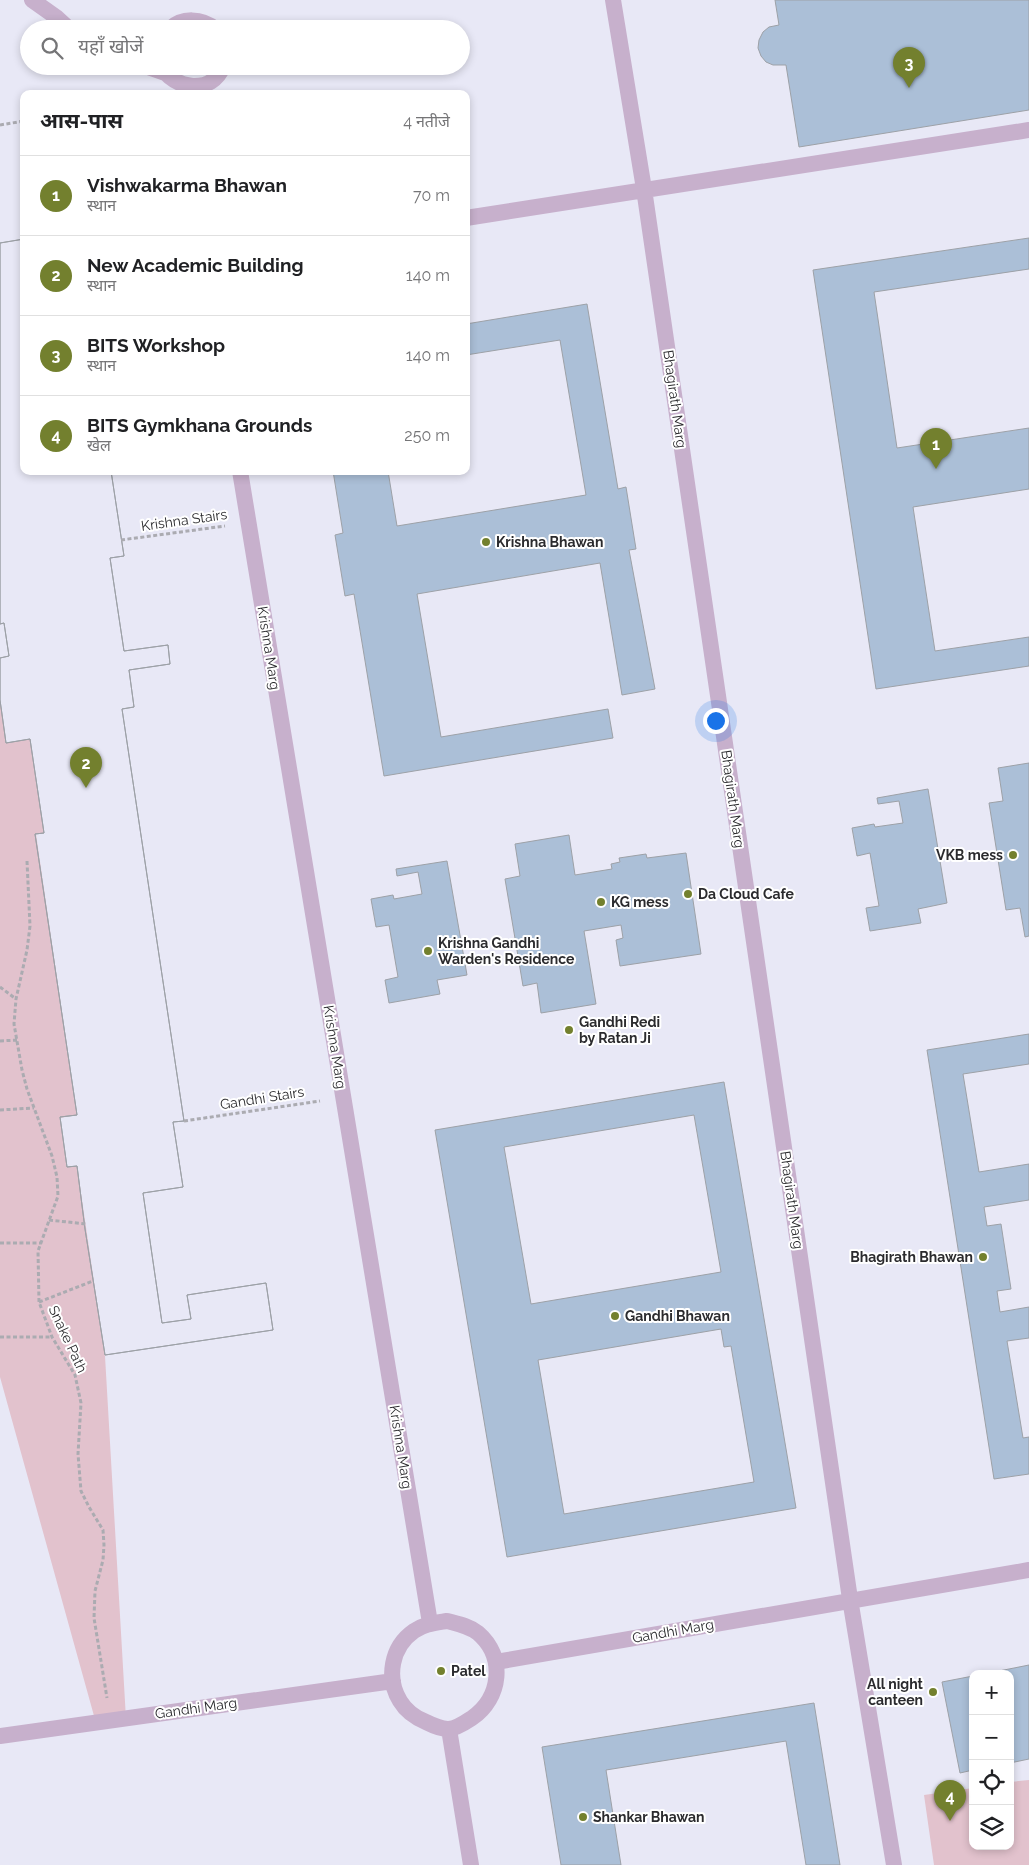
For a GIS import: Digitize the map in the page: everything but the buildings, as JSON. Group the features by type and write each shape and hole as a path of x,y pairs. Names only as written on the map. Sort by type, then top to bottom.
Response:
{"lane":[{"path":"32,0 59,20"},
{"name":"Bhagirath Marg","path":"614,0 644,189 850,1599 894,1865"},
{"path":"170,79 188,87 200,86 213,80 217,75"},
{"path":"470,217 1029,130"},
{"name":"Krishna Marg","path":"241,475 430,1623"},
{"name":"Gandhi Marg","path":"496,1662 850,1599 1029,1570"},
{"path":"447,1621 463,1625 478,1633 489,1646 496,1662 497,1680 492,1697 481,1712 466,1722 449,1729 414,1717 401,1704 394,1689 392,1672 395,1656 403,1642 415,1630 430,1623 447,1621"},
{"name":"Gandhi Marg","path":"0,1736 393,1681"},
{"path":"449,1729 470,1865"}],"path":[{"path":"0,125 20,122"},
{"name":"Krishna Stairs","path":"122,540 249,522"},
{"name":"Snake Path","path":"27,861 30,926 27,950 16,999 14,1024 22,1070 50,1149 57,1177 58,1196 38,1251 39,1302 52,1337 75,1375 81,1403 78,1454 82,1491 103,1530 103,1560 94,1591 94,1618 111,1721"},
{"path":"0,987 16,999"},
{"path":"0,1041 17,1040"},
{"name":"Gandhi Stairs","path":"184,1121 343,1097"},
{"path":"0,1110 34,1108"},
{"path":"49,1220 86,1224"},
{"path":"0,1243 41,1243"},
{"path":"39,1302 93,1281"},
{"path":"0,1337 52,1337"}],"shaded area":[{"path":"0,0 1029,0 1029,1865 0,1865"},
{"path":"0,700 6,743 30,739 44,833 36,834 77,1115 60,1118 67,1167 77,1166 105,1356 126,1719 96,1723 0,1377"},
{"path":"1029,1780 1029,1865 934,1865 924,1795 969,1789 969,1850 1014,1850 1014,1782"}],"place":[{"name":"BITS Workshop","path":"909,88"},
{"name":"Vishwakarma Bhawan","path":"936,469"},
{"name":"Krishna Bhawan","path":"486,542"},
{"name":"New Academic Building","path":"86,788"},
{"name":"VKB mess","path":"1013,855"},
{"name":"Da Cloud Cafe","path":"688,894"},
{"name":"KG mess","path":"601,902"},
{"name":"Krishna Gandhi Warden's Residence","path":"428,951"},
{"name":"Gandhi Redi by Ratan Ji","path":"569,1030"},
{"name":"Bhagirath Bhawan","path":"983,1257"},
{"name":"Gandhi Bhawan","path":"615,1316"},
{"name":"Patel","path":"441,1671"},
{"name":"All night canteen","path":"933,1692"},
{"name":"Shankar Bhawan","path":"583,1817"},
{"name":"BITS Gymkhana Grounds","path":"950,1821"}]}
